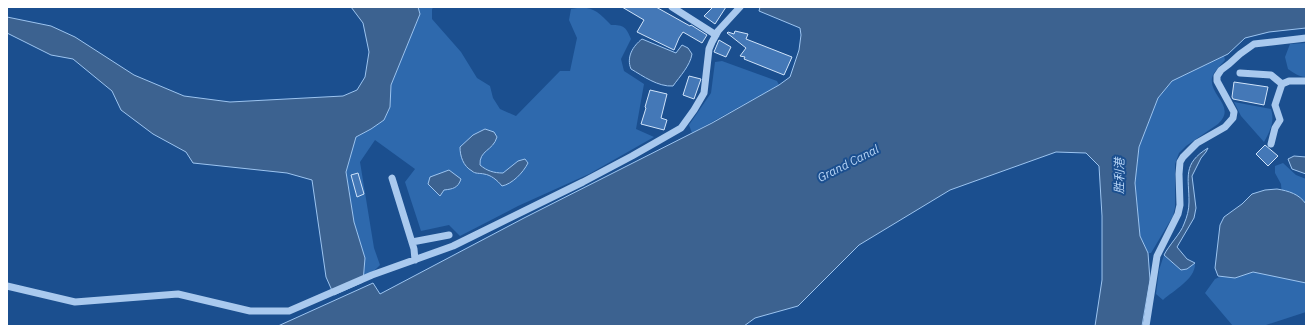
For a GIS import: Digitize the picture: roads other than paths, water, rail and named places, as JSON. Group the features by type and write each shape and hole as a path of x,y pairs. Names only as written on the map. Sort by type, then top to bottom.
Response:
{"street":[{"path":"672,7 716,35"},
{"path":"7,286 75,302 178,294 250,311 289,311 372,275 453,246 576,186 681,128 694,110 704,92 709,49 716,35 740,7"},
{"path":"1146,326 1156,256 1178,214 1180,205 1180,162 1197,143 1225,126 1233,118 1234,112 1217,82 1217,76 1221,70 1254,44 1306,38"},
{"path":"1240,73 1271,76 1282,84"},
{"path":"1271,144 1275,128 1280,120 1275,105 1282,84 1289,80 1306,81"},
{"path":"392,178 412,242 415,260"},
{"path":"412,242 449,235"}],"water":[{"path":"351,7 418,7 420,14 391,85 390,107 384,120 356,137 346,172 354,222 365,258 363,282 334,295 326,277 312,180 287,173 193,163 186,152 153,134 121,110 112,91 73,59 51,55 7,33 7,17 51,26 75,37 134,75 184,96 230,102 343,96 357,90 365,77 369,52 363,23"},
{"path":"760,7 1306,7 1306,28 1269,32 1245,38 1228,54 1172,81 1158,98 1139,147 1135,183 1140,236 1148,253 1150,280 1142,326 1095,326 1102,280 1102,216 1099,166 1086,153 1056,152 950,190 859,245 798,306 755,318 744,326 278,326 373,283 380,294 524,218 712,123 779,85 790,77 799,50 801,35 800,28 759,11"},
{"path":"642,39 676,53 682,45 688,48 692,54 687,67 673,86 656,83 631,69 629,60 631,52"},
{"path":"485,129 494,132 497,137 493,145 484,153 480,160 480,165 485,169 497,173 503,173 518,161 525,159 528,163 517,178 506,185 502,186 489,175 473,172 466,166 463,160 460,147 473,135"},
{"path":"1208,148 1192,176 1196,208 1194,218 1177,247 1187,259 1195,263 1187,269 1181,270 1164,255 1182,228 1187,216 1189,205 1188,178 1191,166 1194,160"},
{"path":"1294,156 1306,157 1306,174 1292,169 1288,159"},
{"path":"449,170 461,179 460,182 453,188 444,190 440,196 428,184 430,177"},
{"path":"1277,189 1293,194 1306,204 1306,283 1253,272 1235,278 1218,276 1215,268 1220,225 1224,217 1242,204 1252,194 1265,190"}],"water label":[{"name":"Grand Canal","path":"848,163"},
{"name":"胜利港","path":"1119,176"}]}
